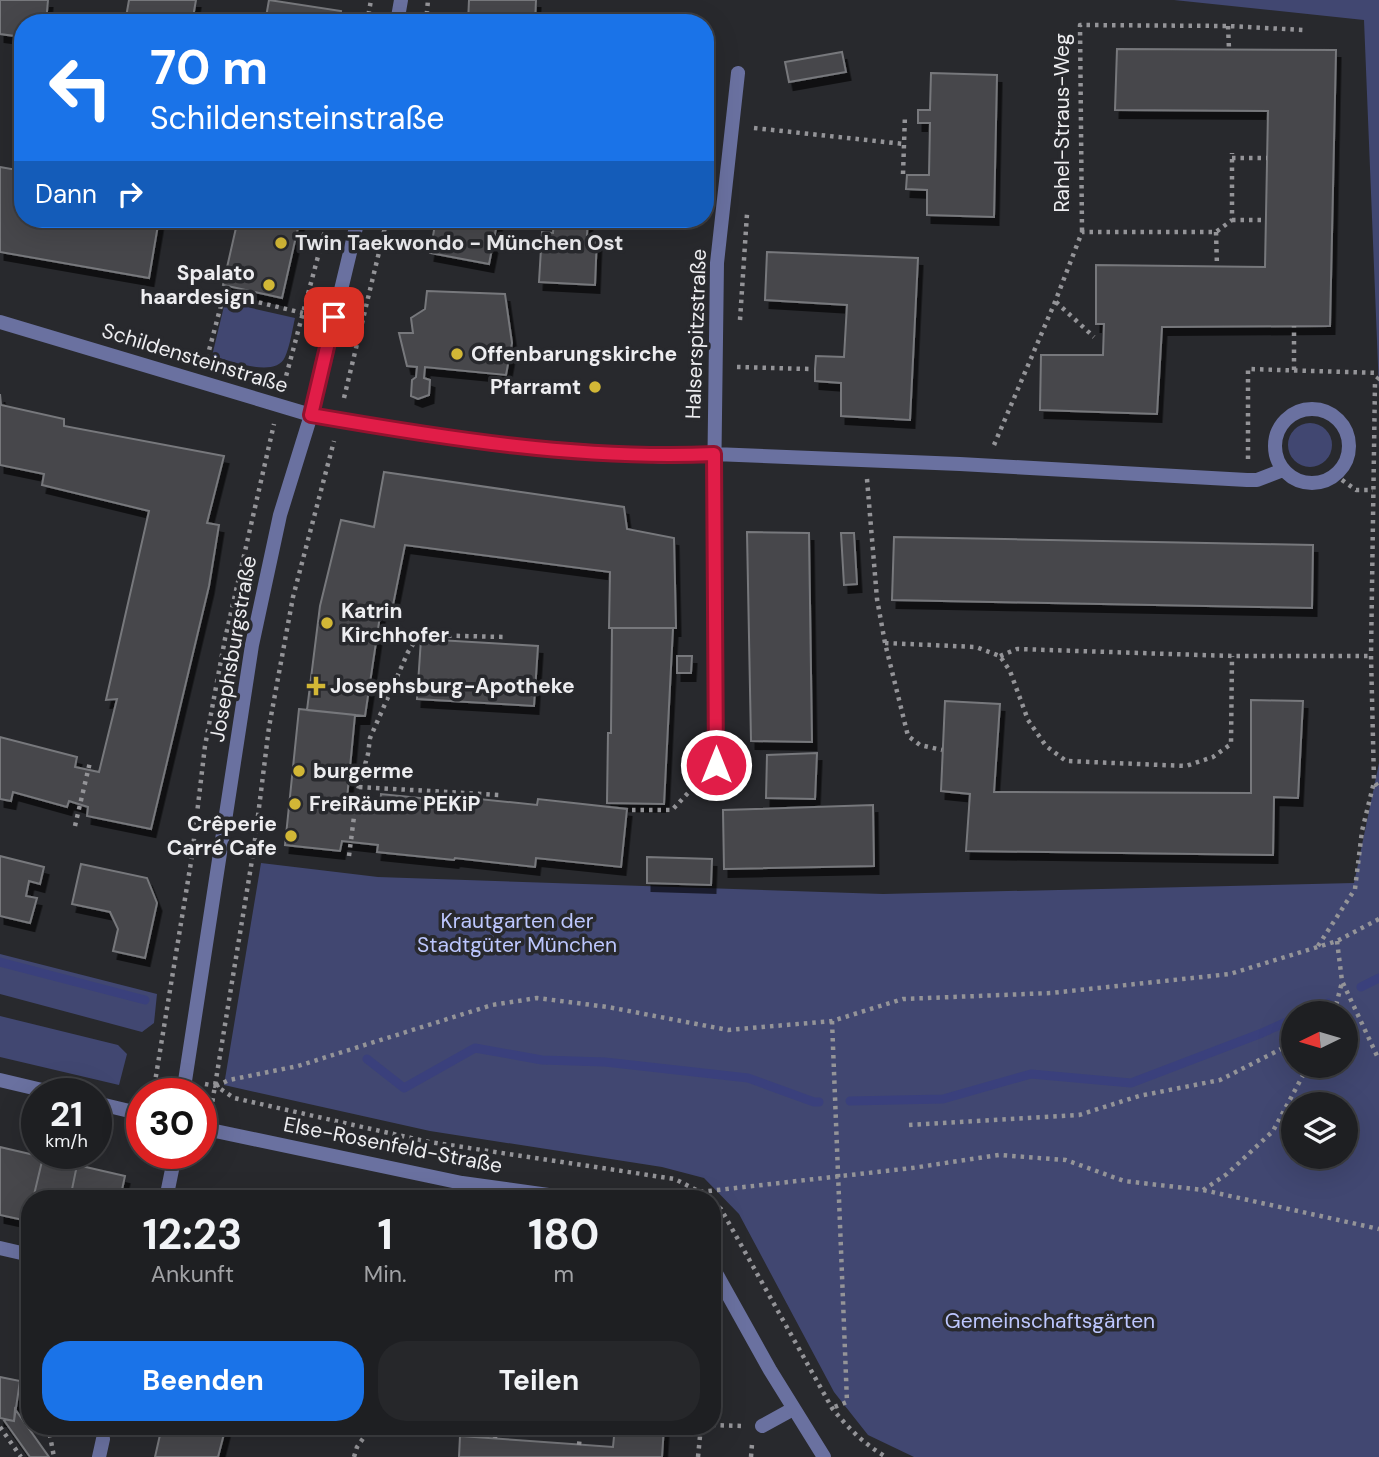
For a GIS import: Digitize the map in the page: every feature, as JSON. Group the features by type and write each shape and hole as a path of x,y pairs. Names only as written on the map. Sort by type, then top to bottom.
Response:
{"street":[{"name":"Halserspitzstraße","path":"716,765 714,454 717,263 737,73"},
{"name":"Josephsburgstraße","path":"186,1078 252,645 280,515 311,415 356,228"},
{"name":"Schildensteinstraße","path":"0,322 311,415 483,443 667,457 714,454"},
{"path":"1301,409 1326,410 1344,426 1349,437 1349,450 1346,462 1335,475 1317,483 1304,482 1283,470 1274,447 1276,435 1290,415 1301,409"},
{"path":"714,454 1247,480 1257,480 1283,470"},
{"path":"0,1080 21,1085"},
{"name":"Else-Rosenfeld-Straße","path":"217,1131 462,1183 512,1190"},
{"path":"168,1190 172,1169"},
{"path":"0,1248 21,1253"},
{"path":"721,1282 793,1409 824,1457"},
{"path":"762,1426 793,1409"},
{"path":"99,1457 103,1439"}],"path":[{"name":"Rahel-Straus-Weg","path":"1006,450 992,449 1082,232 1080,25 1228,26 1303,30"},
{"path":"1228,26 1229,49"},
{"path":"903,174 905,115"},
{"path":"732,125 904,144"},
{"path":"752,128 752,141"},
{"path":"1232,220 1233,156 1267,158"},
{"path":"740,333 747,208"},
{"path":"1217,267 1216,232 1232,220 1266,220"},
{"path":"217,1080 254,848 269,727 293,597 385,228"},
{"name":"Rahel-Straus-Weg","path":"1082,232 1216,232"},
{"path":"207,358 223,294 303,313"},
{"path":"1055,302 1094,337"},
{"path":"1294,326 1294,370"},
{"path":"737,378 738,356"},
{"path":"737,367 810,369"},
{"path":"1248,460 1248,369 1379,375 1375,382 1373,490 1376,510 1371,656 1376,767 1355,890 1318,946"},
{"path":"866,460 877,599 908,736 920,746 942,750"},
{"path":"1335,475 1356,490 1373,490"},
{"path":"349,856 359,787 370,738 408,652 419,635 505,637"},
{"path":"885,643 976,647 1000,656 1010,671 1028,720 1046,747 1066,761 1186,766 1213,757 1231,744 1232,656"},
{"path":"1000,656 1017,649 1232,656 1371,656"},
{"path":"75,826 90,762"},
{"path":"1374,781 1379,788"},
{"path":"359,787 500,795"},
{"path":"632,810 672,810 689,792"},
{"path":"217,1086 229,1080 298,1066 492,1005 537,998 608,1007 728,1030 832,1021 903,999 1052,993 1230,974 1337,941 1379,919"},
{"path":"1337,941 1342,981 1379,1060"},
{"path":"1338,1001 1342,981"},
{"path":"832,1021 847,1402 832,1408"},
{"path":"909,1125 1079,1115 1139,1096 1220,1080 1281,1049"},
{"path":"1203,1190 1227,1174 1273,1131 1302,1078"},
{"path":"217,1087 234,1098 429,1142 675,1179 696,1190"},
{"path":"718,1190 999,1155 1066,1160 1124,1181 1203,1190 1379,1229"},
{"path":"721,1209 832,1408 848,1428 886,1457"},
{"path":"721,1425 762,1426"},
{"path":"0,1427 21,1457"},
{"path":"50,1435 54,1457"},
{"path":"354,1457 366,1435"},
{"path":"579,1445 580,1435"},
{"path":"698,1457 700,1435"}],"green space":[{"path":"1174,0 1379,0 1379,390 1364,20"},
{"path":"225,302 295,318 287,353 280,363 272,367 251,366 212,356"},
{"path":"1310,423 1326,429 1332,445 1326,461 1310,467 1294,461 1288,445 1294,429"},
{"path":"1379,763 1379,1457 914,1457 868,1435 834,1392 739,1214 721,1195 721,1190 716,1190 704,1178 662,1167 430,1131 224,1085 261,863 378,877 883,894 1354,883"},
{"path":"0,954 157,994 154,1023 142,1032 0,994"},
{"path":"0,1016 118,1045 127,1054 119,1085 112,1083 112,1078 89,1078 0,1057"}],"building":[{"path":"0,0 48,0 47,14 14,14 14,36 0,34"},
{"path":"129,0 196,0 194,14 127,14"},
{"path":"269,0 341,11 340,14 267,14"},
{"path":"469,0 536,0 535,14 468,14"},
{"path":"1117,49 1336,50 1330,326 1162,327 1157,414 1040,410 1041,355 1103,355 1104,324 1096,324 1096,265 1265,267 1268,111 1115,110"},
{"path":"842,52 846,72 789,82 785,62"},
{"path":"931,73 997,75 994,217 927,215 927,190 906,189 907,175 929,175 930,123 918,123 918,110 930,110"},
{"path":"0,167 14,169 14,228 157,228 149,278 0,252"},
{"path":"236,228 298,228 282,298 223,285"},
{"path":"434,228 496,228 489,264 430,253"},
{"path":"553,228 587,228 587,235 597,236 595,285 539,282 542,232 553,233"},
{"path":"767,252 918,258 910,420 841,416 841,383 815,381 815,369 816,356 844,357 847,305 765,300"},
{"name":"Offenbarungskirche","path":"427,291 505,294 512,343 506,375 425,367 424,378 430,380 429,395 418,399 411,396 412,380 416,377 417,367 407,366 399,333 413,333 411,318 425,309"},
{"path":"0,394 1,405 64,419 64,426 224,456 207,523 219,525 209,586 151,829 87,816 88,807 69,801 67,807 13,792 11,801 0,799 0,737 77,757 75,767 99,772 117,699 106,700 149,511 42,485 44,474 0,465"},
{"path":"384,472 624,507 627,529 674,538 676,628 609,628 610,572 405,545 392,610 381,609 365,716 307,710 320,606 341,520 374,527"},
{"path":"747,532 809,533 812,742 751,741"},
{"path":"841,533 854,533 857,584 844,585"},
{"path":"894,537 1313,545 1312,608 892,600"},
{"path":"612,628 673,628 664,804 607,803"},
{"path":"421,639 538,646 534,706 417,699"},
{"path":"677,656 692,656 691,673 677,673"},
{"path":"1251,700 1303,701 1298,798 1274,797 1273,855 966,851 970,794 941,791 945,701 1000,704 994,792 1251,793"},
{"path":"299,709 355,715 346,809 380,813 381,794 460,802 460,797 537,805 538,799 627,809 621,867 536,858 535,867 454,860 377,852 378,845 342,841 340,851 285,845"},
{"path":"817,753 815,799 766,798 767,755"},
{"path":"873,805 874,866 724,869 723,810"},
{"path":"0,856 44,867 40,884 29,881 26,896 37,898 30,923 0,916"},
{"path":"647,857 712,859 711,885 647,883"},
{"path":"81,864 147,878 157,903 145,958 113,951 118,929 110,912 72,904"},
{"path":"0,1147 21,1152 21,1169 40,1169 35,1190 21,1190 21,1220 0,1215"},
{"path":"40,1169 76,1169 72,1190 35,1190"},
{"path":"76,1169 94,1169 125,1176 122,1190 72,1190"},
{"path":"0,1377 20,1381 14,1421 0,1418"},
{"path":"15,1409 21,1417 21,1435 33,1435 49,1457 30,1457 3,1419 14,1421"},
{"path":"160,1435 224,1435 218,1457 155,1457"},
{"path":"614,1435 663,1435 662,1457 459,1457 460,1436 613,1447"}],"waterway":[{"path":"0,962 145,1000"},
{"path":"1361,987 1379,978"},
{"path":"850,1101 943,1099 1031,1074 1131,1083 1281,1024"},
{"path":"367,1059 404,1088 475,1048 542,1060 605,1062 748,1078 819,1102"}],"place":[{"name":"Twin Taekwondo - München Ost","path":"281,243"},
{"name":"Spalato haardesign","path":"269,285"},
{"name":"Offenbarungskirche","path":"457,354"},
{"name":"Pfarramt","path":"595,387"},
{"name":"Katrin Kirchhofer","path":"327,623"},
{"name":"Josephsburg-Apotheke","path":"316,686"},
{"name":"burgerme","path":"299,771"},
{"name":"FreiRäume PEKiP","path":"295,804"},
{"name":"Crêperie Carré Cafe","path":"291,836"}],"route":[{"path":"334,317 311,415 483,443 667,457 714,454 716,765"}],"park label":[{"name":"Krautgarten der Stadtgüter München","path":"517,933"},
{"name":"Gemeinschaftsgärten","path":"1050,1321"}]}
